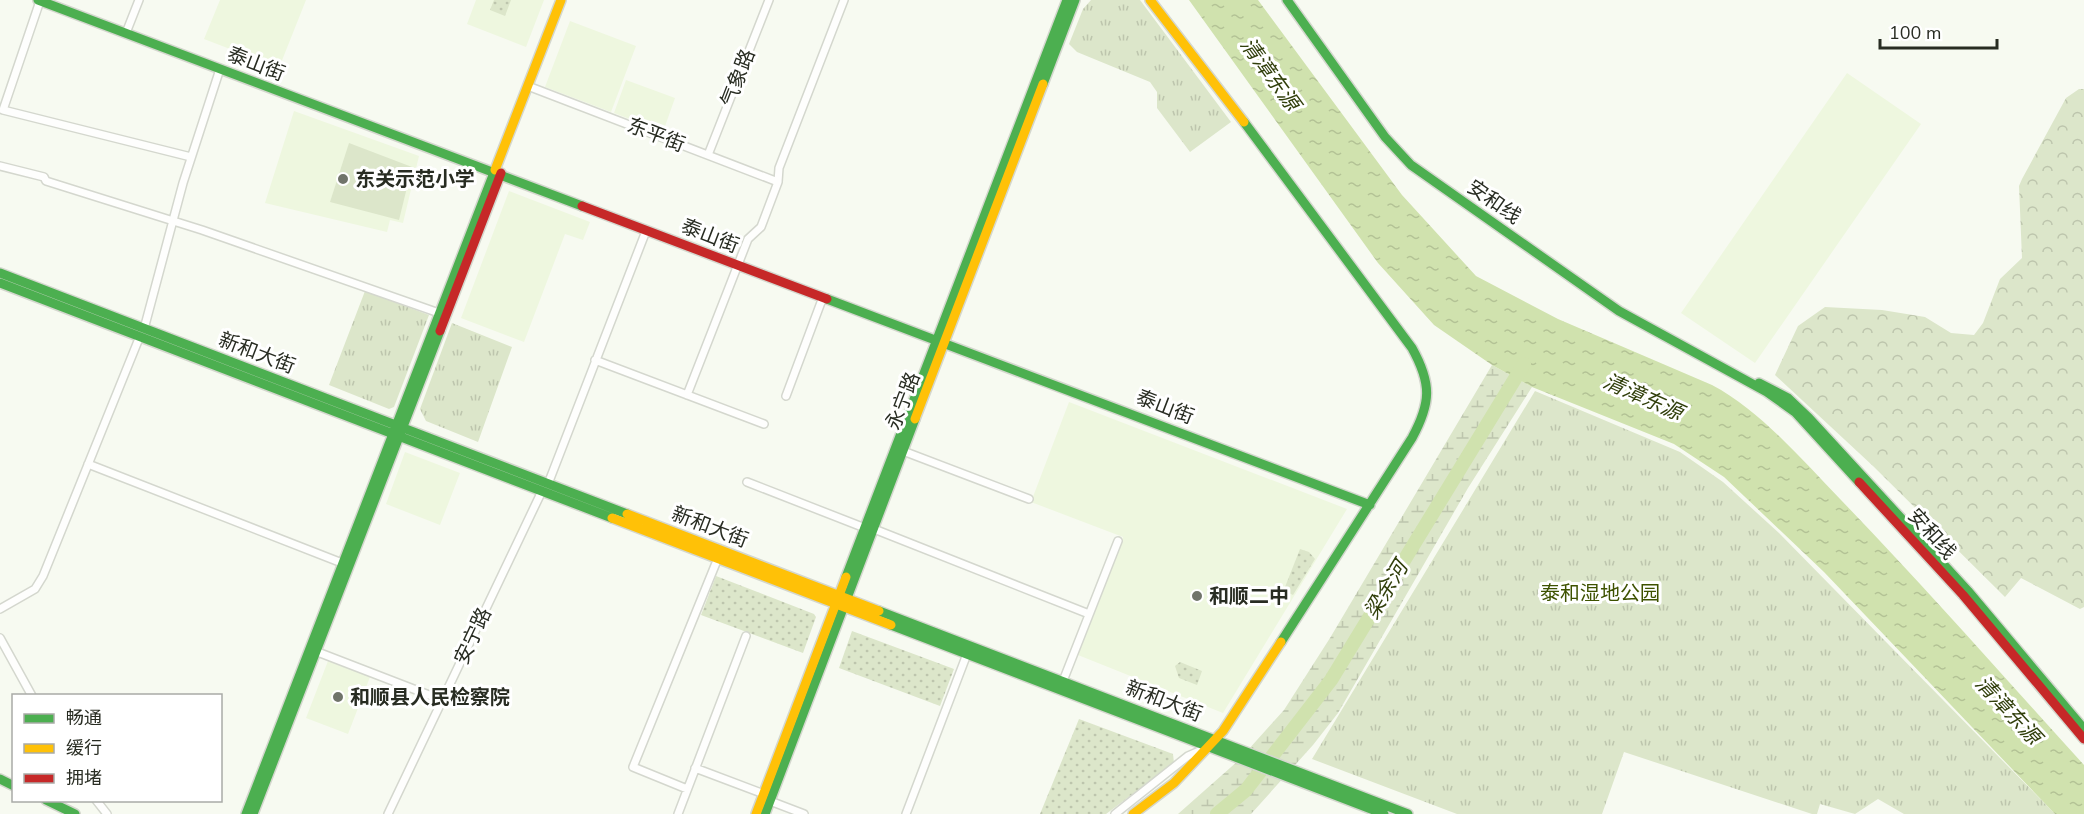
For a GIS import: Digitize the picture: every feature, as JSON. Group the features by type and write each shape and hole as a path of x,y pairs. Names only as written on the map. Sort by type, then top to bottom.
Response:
{"main road":[{"name":"泰山街","path":"39,0 1370,505"},
{"path":"246,814 342,563 397,431 497,175 561,0"},
{"path":"253,814 440,313 534,88 567,0"},
{"name":"永宁路","path":"869,528 903,451 1066,0"},
{"name":"永宁路","path":"756,814 767,798 941,341 1075,0"},
{"path":"1133,814 1174,783 1212,743 1290,631 1407,446 1425,411 1428,391 1424,369 1184,41 1150,0"},
{"name":"安和线","path":"1287,0 1385,137 1412,165 1612,307 1734,374 1784,404 1805,422 1963,595 2084,739"},
{"name":"新和大街","path":"0,273 142,333"},
{"name":"新和大街","path":"0,283 142,333 545,487 842,601 967,654 1237,752 1384,814"},
{"name":"安和线","path":"1734,374 1771,387 1804,412 1968,591 2084,729"},
{"name":"新和大街","path":"545,487 718,558 1063,681 1212,743"},
{"name":"新和大街","path":"1294,775 1408,814"},
{"name":"永宁路","path":"765,814 767,798"},
{"path":"48,802 75,814"}],"street":[{"path":"39,0 3,110 191,157"},
{"path":"126,33 139,0"},
{"name":"气象路","path":"708,155 768,0"},
{"path":"687,395 748,239 761,227 778,182 779,168 844,0"},
{"path":"0,609 35,590 39,584 142,333 191,157 220,69"},
{"name":"东平街","path":"534,88 778,182"},
{"path":"0,166 44,177 46,181 173,221 440,313"},
{"name":"安宁路","path":"388,814 545,487 646,231"},
{"path":"786,396 823,297"},
{"path":"595,360 764,424"},
{"path":"903,451 1029,500"},
{"path":"88,464 342,563"},
{"path":"747,482 1089,614"},
{"path":"1063,681 1118,541"},
{"path":"687,789 633,767 718,558"},
{"path":"678,814 746,636"},
{"path":"0,638 31,694"},
{"path":"315,651 442,700"},
{"path":"906,814 967,654"},
{"path":"1115,814 1188,756 1212,743"},
{"path":"695,768 804,814"},
{"path":"97,802 107,814"}],"shaded area":[{"path":"220,0 306,0 279,68 204,39"},
{"path":"476,0 544,0 526,47 467,24"},
{"path":"570,21 636,46 611,112 545,87"},
{"path":"1847,73 1921,124 1755,363 1681,313"},
{"path":"626,80 675,98 663,132 614,113"},
{"name":"东关示范小学","path":"294,111 419,156 403,223 390,220 387,232 265,203"},
{"path":"509,191 590,222 583,240 565,234 524,342 461,318"},
{"name":"和顺二中","path":"1069,402 1347,509 1223,713 1078,655 1123,537 1031,502"},
{"path":"405,452 460,473 440,525 386,504"},
{"name":"和顺县人民检察院","path":"328,661 370,677 348,734 306,718"}],"green space":[{"path":"494,0 511,0 505,16 490,10"},
{"path":"1091,0 1140,0 1231,122 1190,152 1157,108 1157,92 1150,82 1077,52 1069,44 1083,9"},
{"path":"2079,89 2084,89 2084,607 2080,609 2021,578 2005,597 1873,466 1775,375 1798,326 1825,307 1882,310 1925,317 1951,333 1974,335 1983,323 2000,279 2022,258 2019,186 2066,98"},
{"path":"349,143 412,167 399,220 330,202"},
{"path":"365,291 429,315 394,407 389,409 329,385"},
{"path":"452,323 512,347 478,442 426,421 420,409"},
{"path":"1492,365 1532,387 1468,488 1338,713 1313,745 1251,814 1178,814 1239,760 1284,710 1330,638"},
{"name":"泰和湿地公园","path":"1535,391 1680,452 1723,482 1779,533 2055,814 1904,814 1878,799 1855,814 1820,804 1817,814 1812,814 1624,752 1602,814 1457,814 1312,759"},
{"path":"1300,549 1309,552 1315,559 1293,595 1285,591 1285,587"},
{"path":"716,576 814,614 816,617 803,653 701,615"},
{"path":"852,631 954,669 940,706 839,668"},
{"path":"1180,662 1202,671 1197,685 1179,678 1175,666"},
{"path":"1079,719 1173,754 1174,763 1106,814 1040,814"}],"water":[{"name":"清漳东源","path":"1189,0 1258,0 1402,195 1476,276 1558,319 1712,385 1764,422 1903,565 2084,765 2084,814 2055,814 1824,572 1724,477 1674,444 1532,387 1492,365 1434,325 1378,263"}],"waterway":[{"name":"梁余河","path":"1217,814 1246,790 1331,680 1524,364"}],"traffic: fast":[{"path":"38,0 582,206"},
{"path":"846,577 1067,0"},
{"path":"1043,84 1075,0"},
{"path":"1287,0 1385,137 1411,165 1619,311 1767,392 1795,412 1859,482"},
{"path":"1244,122 1412,348 1423,372 1427,393 1423,414 1412,438 1281,642"},
{"path":"246,814 495,170"},
{"path":"0,273 627,514"},
{"path":"0,283 612,518"},
{"path":"827,299 1370,505"},
{"path":"253,814 440,331"},
{"path":"1759,383 1788,398 1809,418 1968,591 2084,729"},
{"path":"765,814 915,419"},
{"path":"879,611 1408,814"},
{"path":"891,625 1384,814"},
{"path":"0,779 12,785"},
{"path":"50,802 75,814"}],"traffic: slow":[{"path":"495,170 561,0"},
{"path":"1150,0 1244,122"},
{"path":"915,419 1043,84"},
{"path":"627,514 879,611"},
{"path":"612,518 891,625"},
{"path":"756,814 846,577"},
{"path":"1133,814 1174,783 1223,731 1281,642"}],"traffic: jam":[{"path":"440,331 501,173"},
{"path":"582,206 827,299"},
{"path":"1859,482 1963,595 2084,739"}],"place":[{"name":"东关示范小学","path":"343,179"},
{"name":"和顺二中","path":"1197,596"},
{"name":"和顺县人民检察院","path":"338,697"}]}
